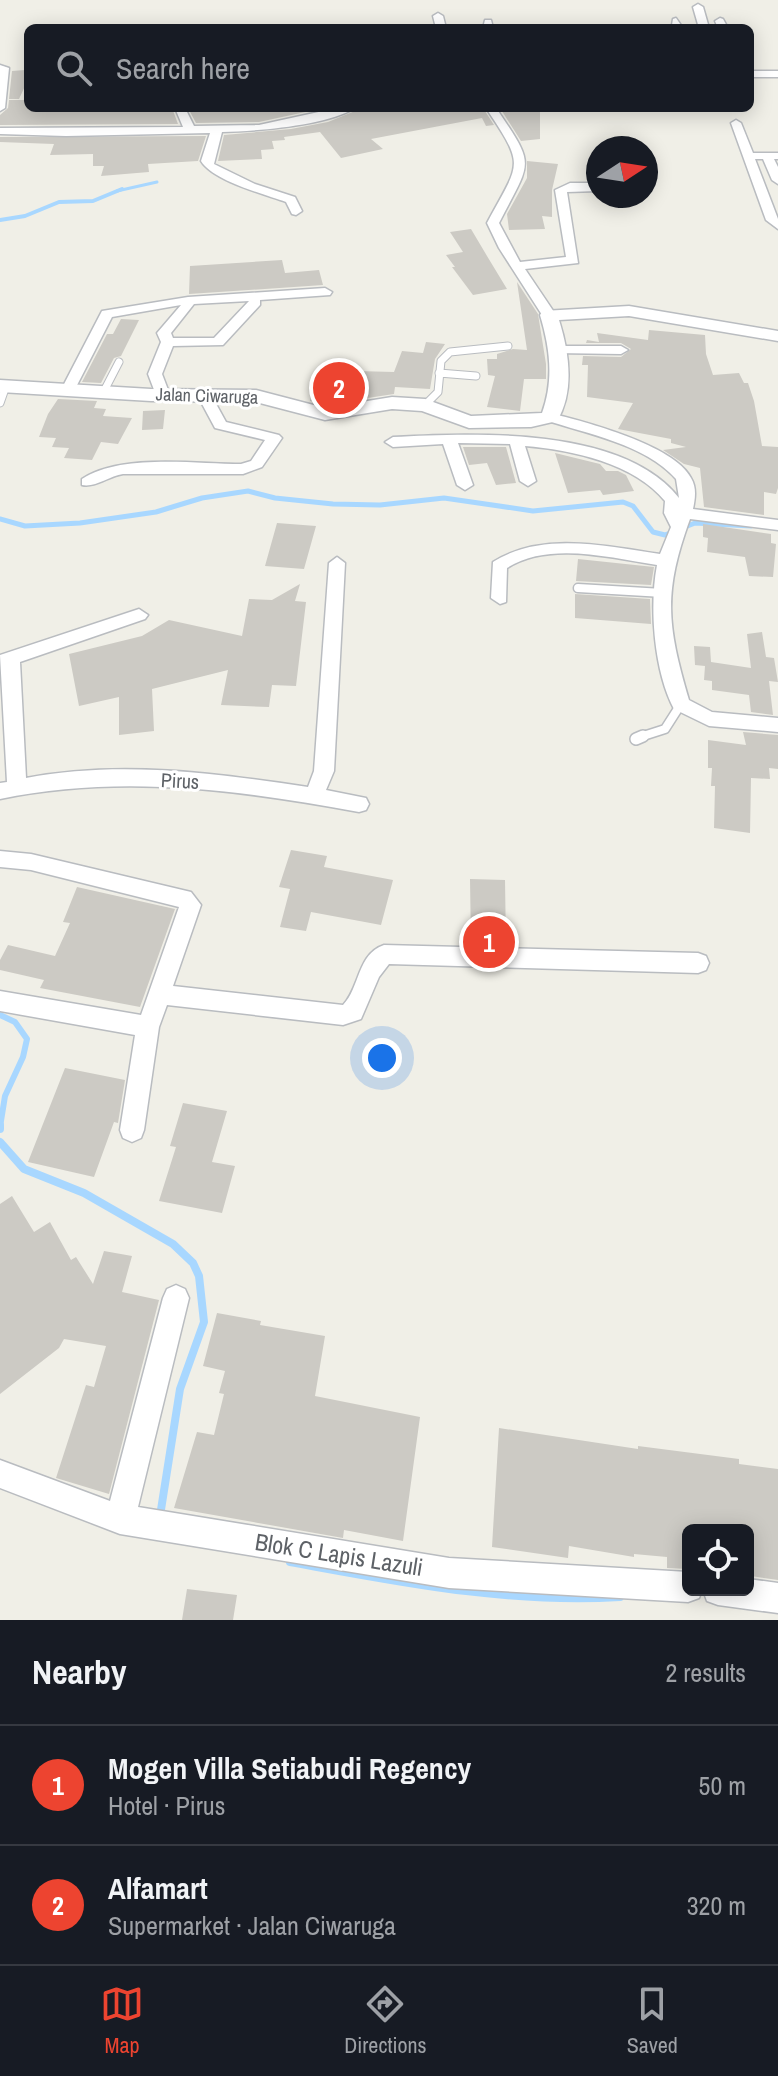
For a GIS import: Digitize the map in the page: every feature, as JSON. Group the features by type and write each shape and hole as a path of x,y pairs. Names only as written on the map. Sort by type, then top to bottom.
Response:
{"street":[{"path":"698,7 703,24"},
{"path":"438,16 440,24"},
{"path":"0,68 4,68 0,108"},
{"path":"754,74 778,74"},
{"path":"182,112 190,130"},
{"path":"0,131 190,130 273,126 336,112"},
{"path":"493,112 520,156 520,175 506,193 493,223 549,315 559,350 559,395 550,417 630,445 674,467 685,480 688,490 667,561 661,623 681,704 709,719 778,725"},
{"path":"736,123 772,220 778,225"},
{"path":"217,129 207,161 210,166 251,186 291,200 296,211"},
{"path":"749,156 772,156 778,180"},
{"path":"517,266 573,260 563,216 561,190 586,187"},
{"path":"69,388 107,314 193,299 262,298 325,292"},
{"path":"168,342 218,342 255,302"},
{"path":"163,395 155,374 168,342 164,333 188,305"},
{"path":"549,315 629,311 778,336"},
{"path":"559,350 621,350"},
{"name":"Jalan Ciwaruga","path":"2,392 69,388 163,395 208,393 256,396 325,414 392,403 425,405 469,422 531,421 550,417"},
{"path":"88,482 103,472 123,469 243,469 257,464 274,438 220,425 208,402 208,393"},
{"path":"449,439 465,485"},
{"path":"516,439 528,481"},
{"path":"393,442 516,439 585,449 639,472 665,490 673,501 672,513 681,520 778,525"},
{"path":"500,598 499,566 507,559 525,553 551,549 667,561"},
{"path":"314,796 324,771 337,563"},
{"path":"9,788 5,661 139,615"},
{"name":"Pirus","path":"9,788 96,779 189,779 359,804"},
{"path":"0,859 31,862 184,898 190,905 162,995 148,1027 132,1130"},
{"path":"162,995 343,1015 353,1012 372,964 384,954 698,963"},
{"path":"0,1001 148,1027"},
{"path":"120,1519 176,1298"},
{"name":"Blok C Lapis Lazuli","path":"0,1474 120,1519 449,1573 682,1587"},
{"path":"754,1595 778,1598"}],"lane":[{"path":"425,405 438,392 441,361 450,352 508,346"},
{"path":"104,391 119,362"},
{"path":"439,373 476,376"},
{"path":"578,588 663,593"},
{"path":"636,739 665,729 681,704"}],"building":[{"path":"24,70 24,88 19,99 9,99 12,71"},
{"path":"9,100 24,100 24,112 174,112 178,124 0,125 0,115 8,108"},
{"path":"190,112 305,112 259,122 196,123"},
{"path":"353,112 486,112 494,125 486,126 482,118 371,139 383,149 341,158 320,132 272,141 274,149 261,150 262,159 218,161 224,135 328,122"},
{"path":"503,112 540,112 540,139 521,141"},
{"path":"206,136 198,161 148,164 149,172 101,176 104,166 93,166 93,154 50,155 54,144 0,142 0,137"},
{"path":"527,161 558,164 552,190 552,217 542,216 545,229 509,230 507,214 527,178"},
{"path":"471,229 507,289 473,295 452,267 455,267 446,255 463,252 450,232"},
{"path":"282,260 285,273 319,270 323,285 189,294 190,266"},
{"path":"517,282 538,314 546,364 546,379 524,379 520,411 487,407 495,376 488,375 487,359 497,359 497,354 513,349 527,350"},
{"path":"121,319 139,320 121,356 114,358 101,383 82,382 107,334 113,334"},
{"path":"649,330 705,335 706,354 713,375 739,373 744,383 748,383 762,446 778,447 778,488 776,494 764,492 764,515 704,507 700,468 684,464 663,450 686,447 671,443 671,439 618,429 633,403 587,397 588,365 582,365 583,356 621,357 631,349 621,343 586,343 587,340 599,342 597,333 648,340"},
{"path":"426,342 445,344 435,359 430,389 395,387 394,394 341,402 310,401 319,370 394,372 402,351 423,353"},
{"path":"58,399 97,401 94,408 106,409 103,416 132,418 118,444 101,442 92,460 64,458 69,448 52,447 56,438 39,437"},
{"path":"165,410 163,429 142,430 143,411"},
{"path":"463,447 506,447 516,483 496,485 487,463 469,465"},
{"path":"555,453 600,464 606,471 618,471 626,475 634,491 603,495 600,490 568,493"},
{"path":"277,523 316,526 304,569 265,566"},
{"path":"703,524 771,534 771,543 776,544 773,577 749,576 745,557 707,552 708,538 703,537"},
{"path":"578,559 654,567 651,585 576,581"},
{"path":"300,584 295,601 306,602 296,686 272,685 269,707 221,705 228,670 152,689 154,731 119,735 119,697 79,706 69,654 142,636 169,620 242,636 249,599 272,600"},
{"path":"575,594 650,599 651,624 575,618"},
{"path":"762,632 766,657 774,658 778,682 769,681 773,715 751,712 749,695 712,690 712,681 704,680 705,666 695,665 694,646 710,647 711,662 751,668 747,634"},
{"path":"743,732 778,735 778,769 769,768 770,779 751,778 750,833 714,828 715,786 711,786 712,768 708,768 708,740 746,745"},
{"path":"291,850 327,856 324,867 393,880 381,925 311,912 306,931 280,927 290,889 279,887"},
{"path":"470,879 505,880 506,945 471,944"},
{"path":"77,887 175,909 140,1007 40,988 44,980 0,970 0,960 8,945 55,956 70,923 63,922"},
{"path":"65,1068 125,1080 118,1123 114,1122 94,1177 28,1162"},
{"path":"183,1103 227,1111 212,1162 235,1166 222,1213 159,1201 176,1147 170,1146"},
{"path":"12,1196 34,1232 50,1222 71,1260 76,1257 93,1284 104,1251 132,1256 122,1292 159,1300 109,1494 56,1478 86,1385 94,1387 106,1346 64,1339 59,1348 0,1394 0,1204"},
{"path":"217,1313 261,1321 260,1325 325,1336 315,1396 420,1417 403,1541 344,1530 343,1538 174,1508 197,1432 214,1435 224,1394 219,1393 225,1371 203,1366"},
{"path":"499,1428 638,1449 638,1446 739,1459 739,1464 778,1469 778,1580 754,1576 754,1524 682,1524 682,1569 667,1568 667,1557 634,1554 634,1557 569,1546 568,1558 492,1547"},
{"path":"187,1589 237,1595 233,1620 182,1620"}],"waterway":[{"path":"117,191 157,182"},
{"path":"117,191 122,189"},
{"path":"0,220 25,216 59,202 93,201 117,191"},
{"path":"0,519 25,526 80,523 156,512 202,498 248,491 275,498 333,504 380,505 444,498 533,511 623,502 633,506 653,532 665,535 695,523 751,526"},
{"path":"0,1015 15,1022 27,1039 23,1057 5,1096 0,1127"},
{"path":"0,1142 24,1169 84,1193 173,1244 193,1263 199,1276 204,1322 180,1389 160,1516"},
{"path":"290,1562 454,1590 537,1597 620,1597"}],"place":[{"name":"Alfamart","path":"339,388"},
{"name":"Mogen Villa Setiabudi Regency","path":"489,942"}]}
